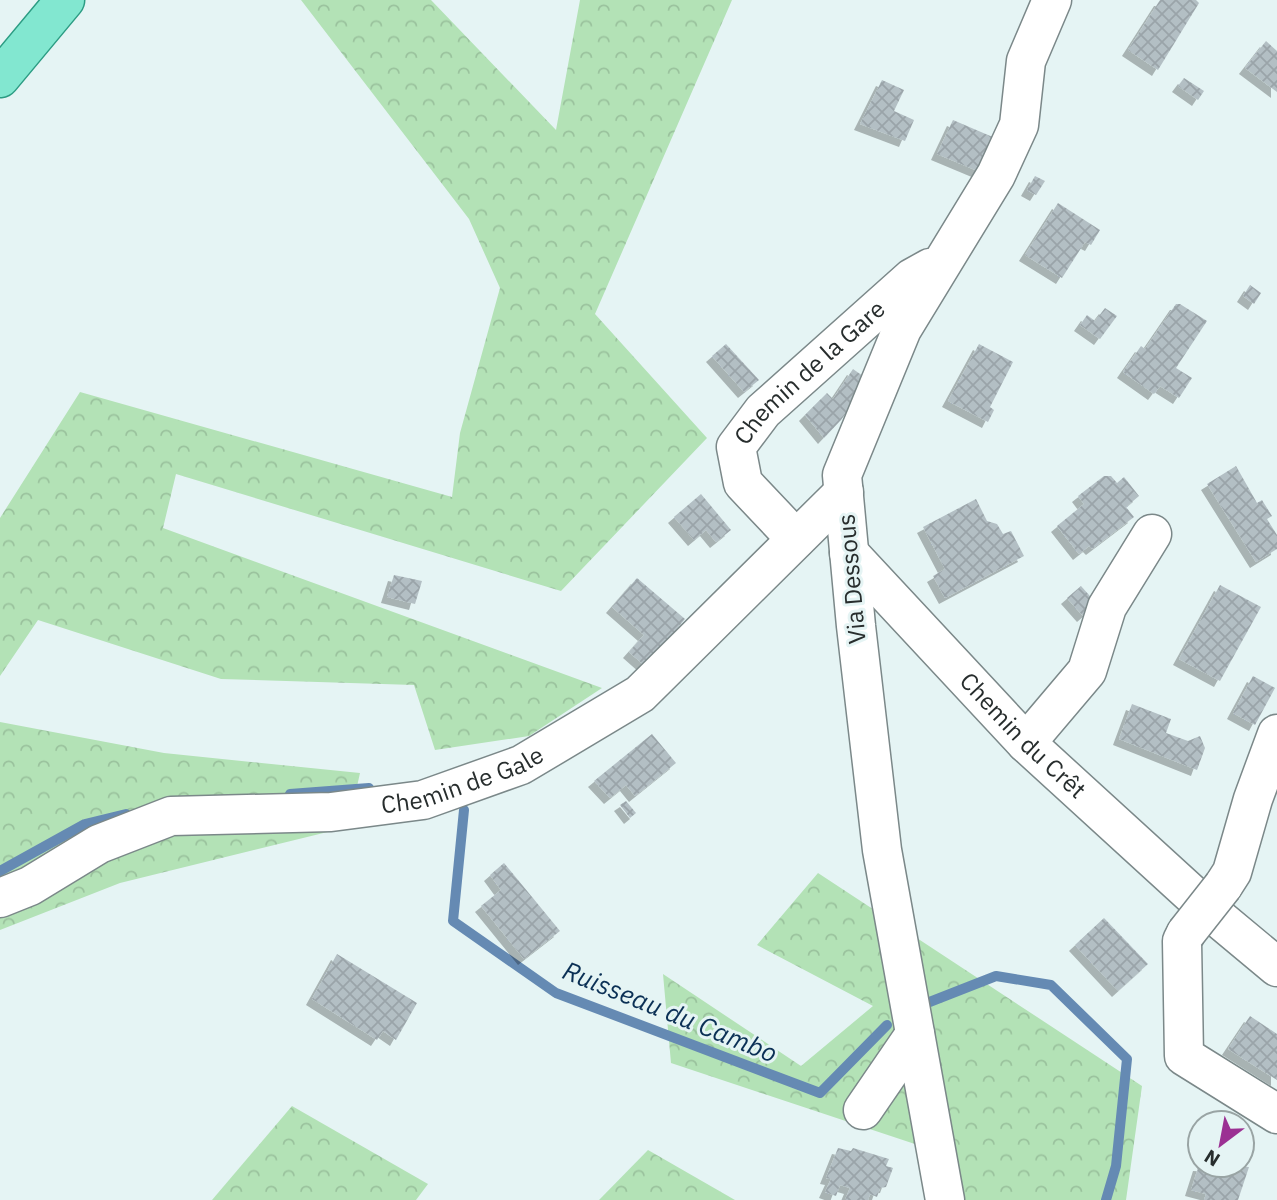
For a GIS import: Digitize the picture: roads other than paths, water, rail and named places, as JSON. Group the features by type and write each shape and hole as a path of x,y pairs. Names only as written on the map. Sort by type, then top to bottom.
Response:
{"main road":[{"path":"0,78 65,0"}],"street":[{"name":"Via Dessous","path":"945,1200 882,850 842,475 902,328 996,175 1019,125 1026,61 1052,0"},
{"name":"Chemin de la Gare","path":"796,539 743,483 736,447 773,402 912,278 944,260"},
{"name":"Chemin de Gale","path":"0,898 30,886 99,844 171,816 331,812 423,800 521,765 640,694 844,492"},
{"path":"1026,743 1087,671 1107,607 1152,534"},
{"name":"Chemin du Crêt","path":"849,553 1026,743 1211,912 1277,967"},
{"path":"1277,734 1253,799 1232,872 1182,941 1184,1056 1277,1114"},
{"path":"863,1110 915,1034"}],"waterway":[{"name":"Ruisseau du Cambo","path":"290,794 369,788"},
{"name":"Ruisseau du Cambo","path":"464,810 453,921 556,993 820,1093 887,1025"},
{"name":"Ruisseau du Cambo","path":"0,871 85,824 126,814"},
{"name":"Ruisseau du Cambo","path":"927,1003 996,976 1051,985 1127,1059 1116,1166 1106,1200"}]}
